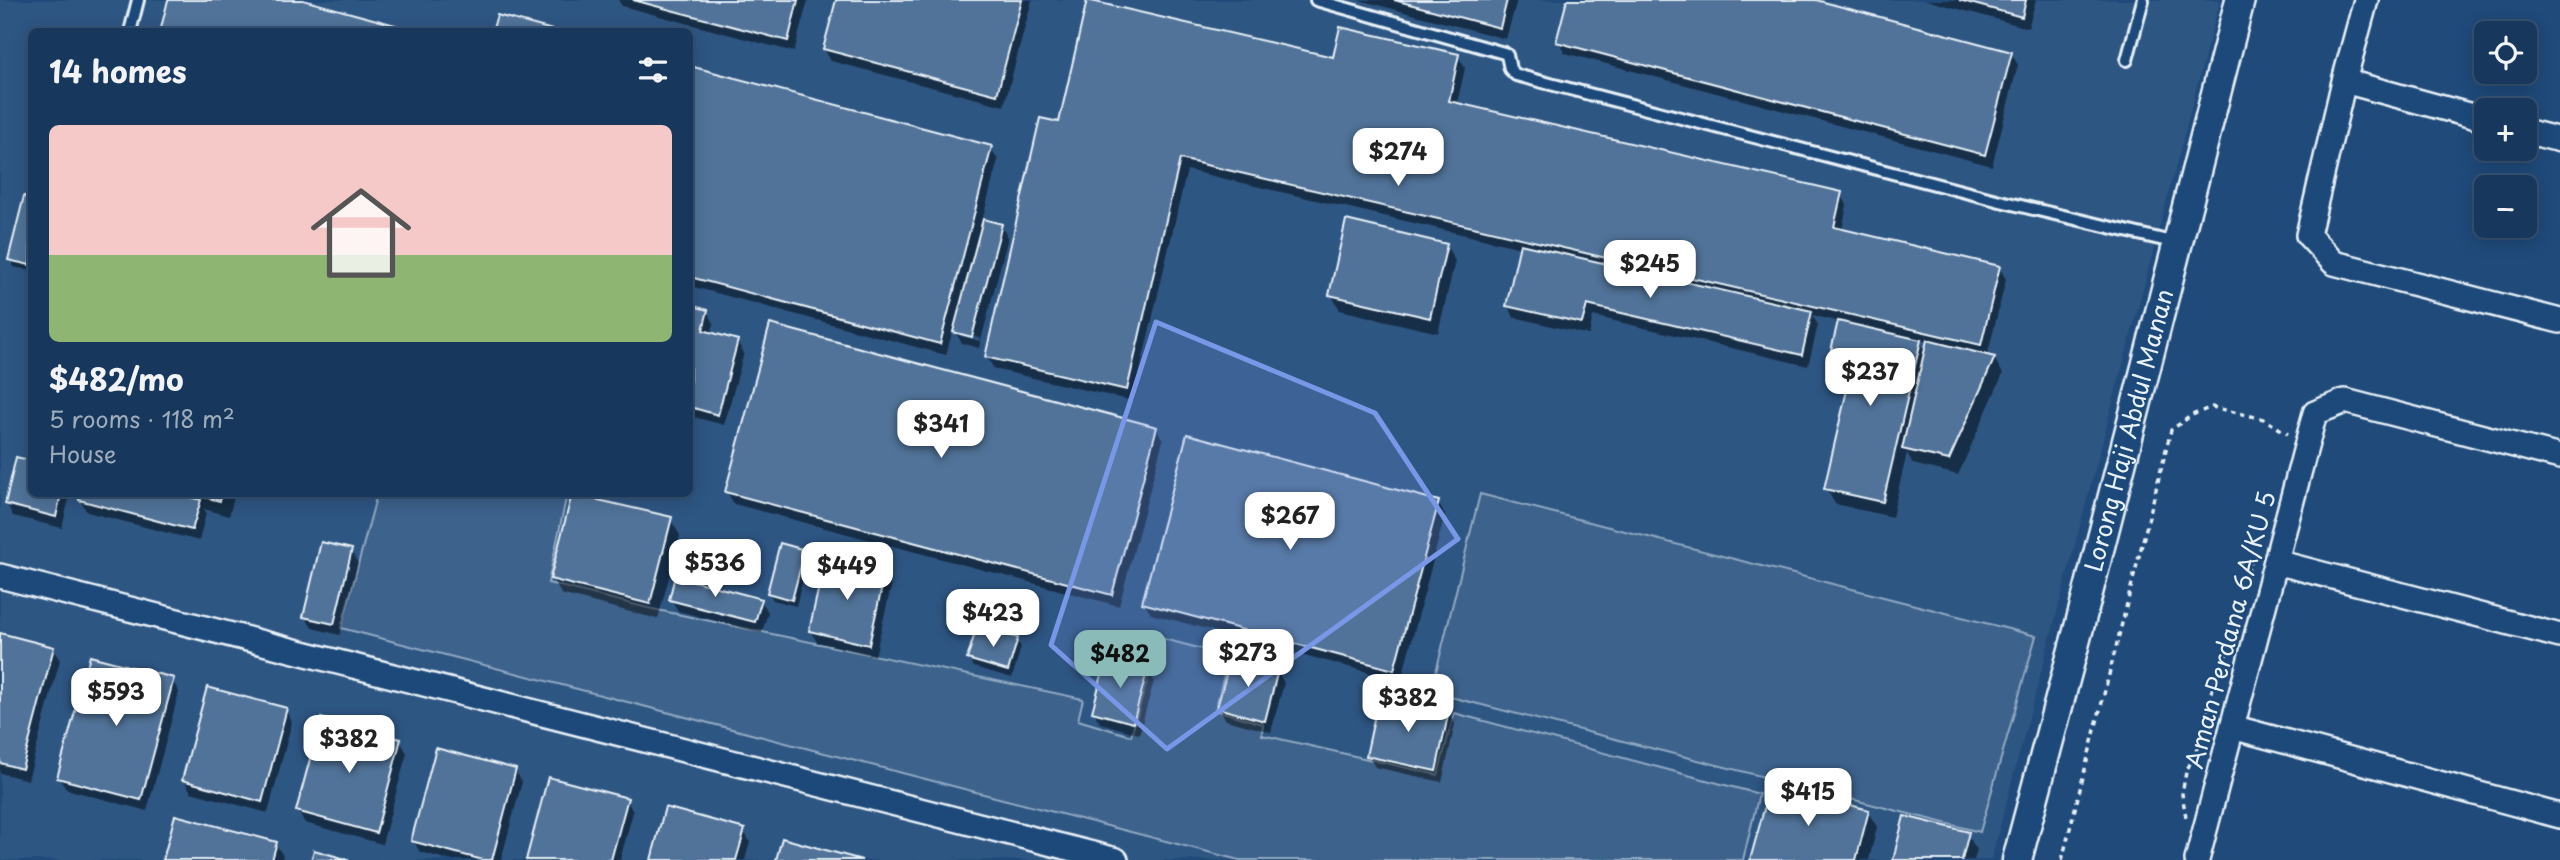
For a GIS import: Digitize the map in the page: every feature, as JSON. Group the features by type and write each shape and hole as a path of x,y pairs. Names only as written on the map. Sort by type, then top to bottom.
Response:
{"street":[{"name":"Lorong Haji Abdul Manan","path":"2017,860 2240,0"},
{"path":"2366,0 2308,235 2334,263 2560,321"},
{"path":"2344,81 2474,116"},
{"path":"2537,134 2560,140"},
{"name":"Aman Perdana 6A/KU 5","path":"2197,860 2315,413 2345,401 2560,457"},
{"path":"2276,562 2560,636"},
{"path":"0,576 1116,860"},
{"path":"2232,727 2560,816"}],"lane":[{"path":"131,28 138,0"},
{"path":"1316,0 1504,53 1507,55 1510,69 1516,75 2000,201 2177,243"},
{"path":"2127,61 2143,0"}],"path":[{"path":"2062,860 2171,430 2192,415 2212,407 2264,419 2290,435"}],"highlighted area":[{"path":"1156,322 1375,413 1458,539 1167,749 1051,645"}],"shaded area":[{"path":"0,0 2220,0 1991,860 0,860"},
{"path":"1480,494 2036,636 1980,832 1431,692"},
{"path":"376,497 566,497 548,583 648,608 1083,699 1078,720 1131,736 1160,638 1229,656 1215,710 1263,724 1262,735 1438,775 1454,713 1759,794 1743,860 1239,860 341,628"}],"building":[{"path":"168,0 303,0 406,28 161,28"},
{"path":"633,0 798,0 788,41"},
{"path":"836,0 1022,0 997,95 823,49"},
{"path":"1087,0 1333,57 1340,27 1459,54 1449,101 1842,192 1834,227 2000,266 1981,345 1180,159 1127,390 985,357 1040,118 1059,122"},
{"path":"1394,0 1507,0 1500,28"},
{"path":"1567,0 1816,0 2012,52 1985,155 1556,42"},
{"path":"1959,0 2026,0 2022,17"},
{"path":"497,15 545,28 493,28"},
{"path":"693,67 992,146 940,344 693,278"},
{"path":"24,196 28,197 28,265 8,260"},
{"path":"983,219 1002,224 972,337 953,332"},
{"path":"1346,220 1447,244 1430,318 1329,295"},
{"path":"1520,244 1812,311 1802,355 1587,305 1582,323 1506,306"},
{"path":"693,306 708,310 703,330 738,340 718,415 693,408"},
{"path":"1838,321 1921,340 1883,502 1824,489 1853,364 1829,359"},
{"path":"770,324 1157,427 1112,595 725,492"},
{"path":"1927,340 1995,357 1949,460 1902,449"},
{"path":"1187,434 1439,501 1394,670 1142,603"},
{"path":"16,457 28,460 28,497 60,497 56,517 5,504"},
{"path":"80,497 190,497 201,500 192,530 79,500"},
{"path":"205,497 221,497 220,501"},
{"path":"571,497 585,497 672,517 650,604 550,579"},
{"path":"321,542 352,549 334,624 303,617"},
{"path":"780,543 805,550 792,600 767,593"},
{"path":"825,559 885,573 869,645 809,631"},
{"path":"675,576 762,599 755,622 669,600"},
{"path":"977,626 1018,638 1008,671 967,659"},
{"path":"0,633 54,647 22,769 0,763"},
{"path":"90,656 174,678 141,800 57,778"},
{"path":"1107,656 1148,668 1133,723 1092,712"},
{"path":"1231,657 1278,670 1265,721 1217,708"},
{"path":"207,687 287,708 262,802 182,780"},
{"path":"1379,696 1449,711 1436,771 1366,756"},
{"path":"321,718 401,739 376,833 296,811"},
{"path":"436,748 516,769 492,860 411,841"},
{"path":"548,777 628,798 611,860 526,860"},
{"path":"1771,784 1869,810 1856,860 1750,860"},
{"path":"665,807 745,829 736,860 651,860"},
{"path":"175,815 277,842 272,860 163,860"},
{"path":"1904,816 1969,832 1962,860 1893,860"},
{"path":"782,838 862,860 776,860"},
{"path":"314,850 349,860 311,860"}]}
